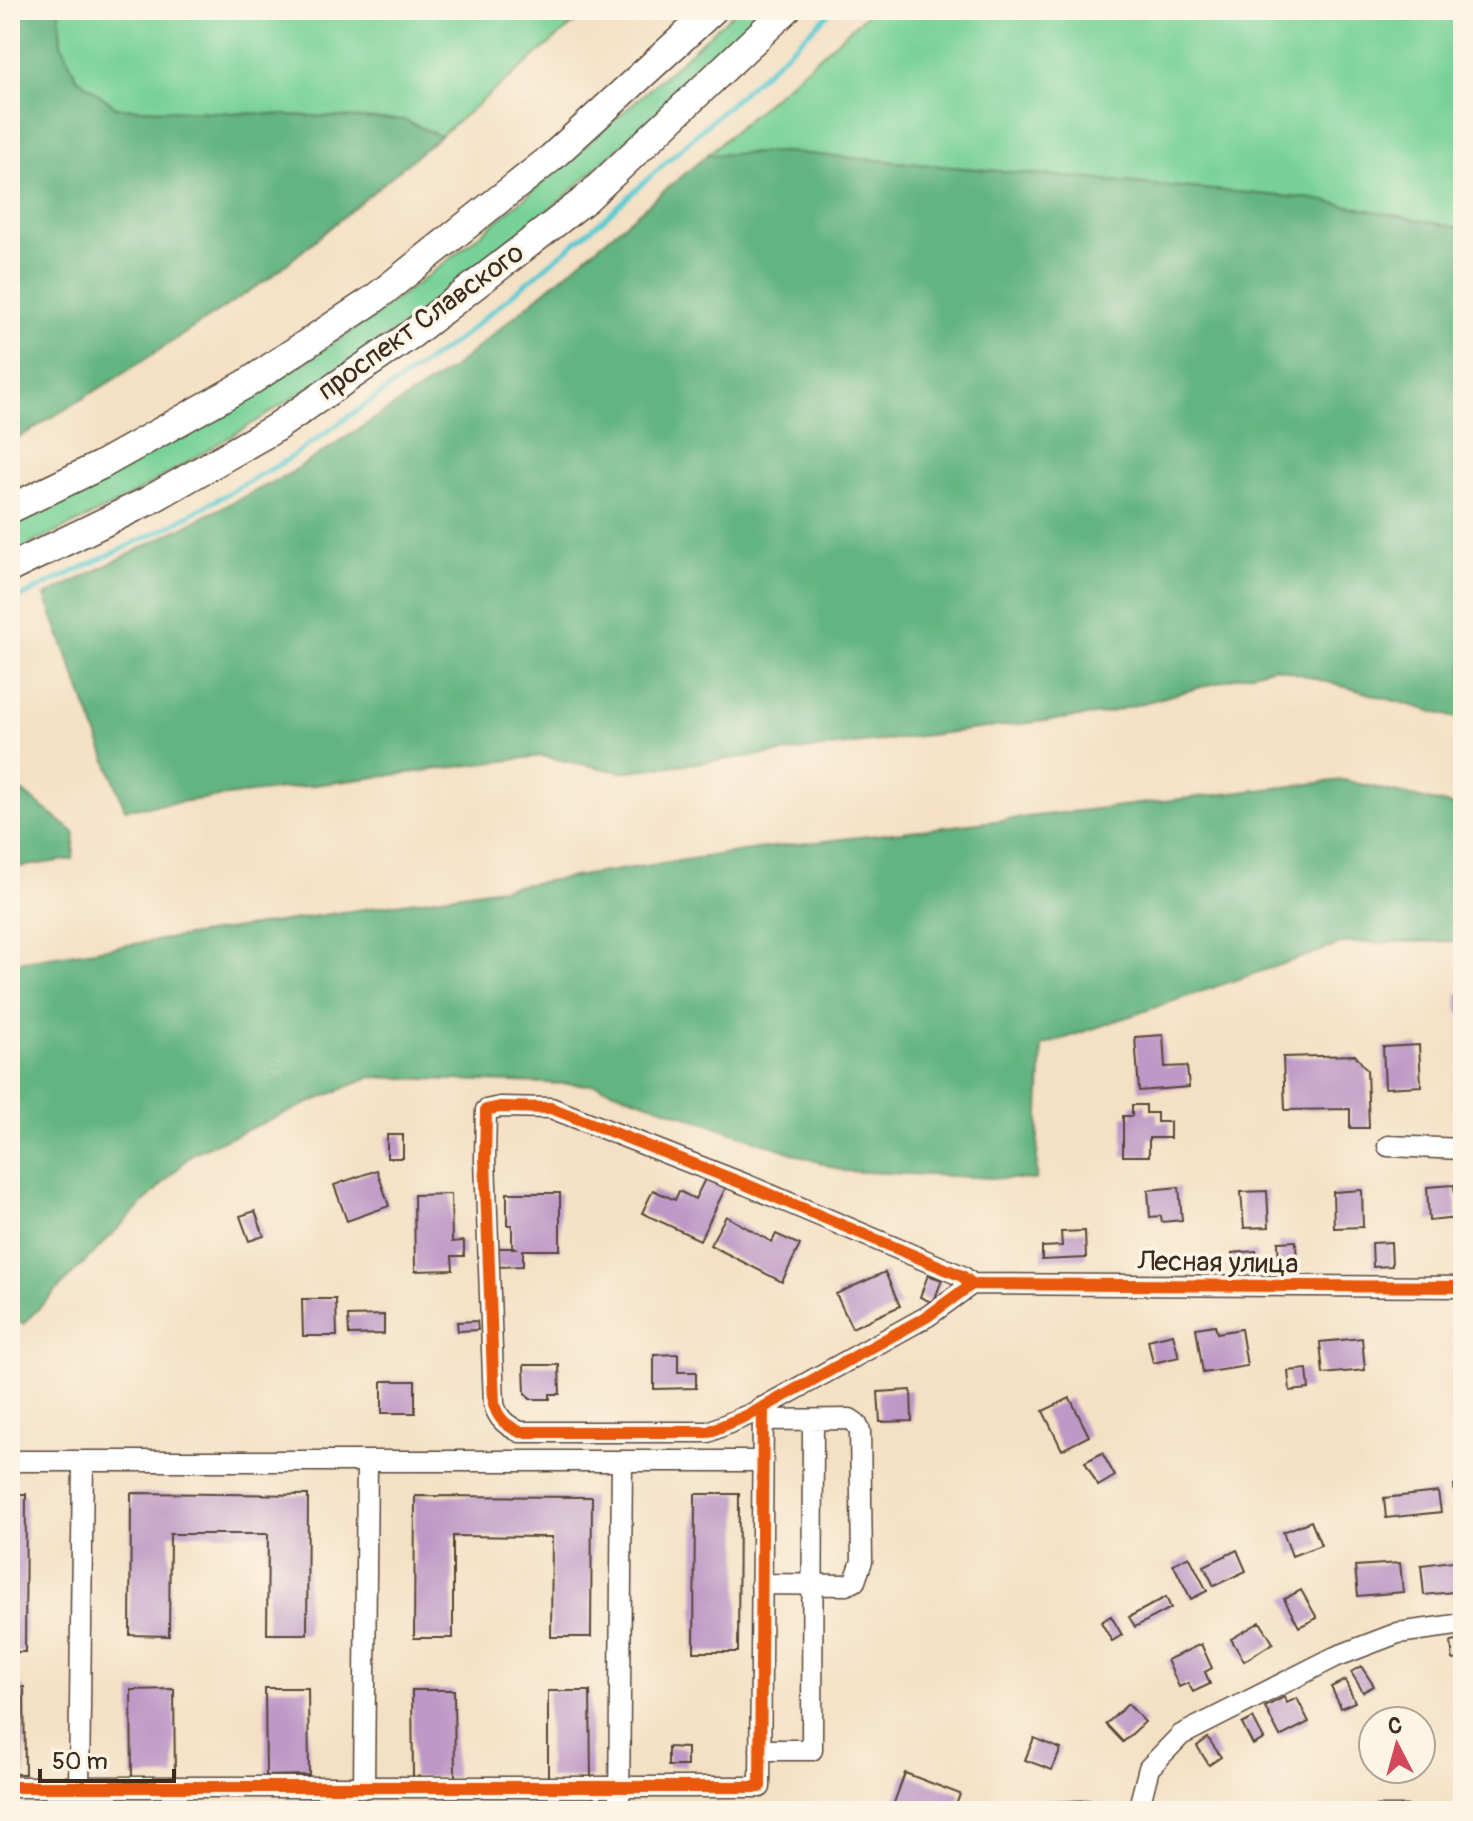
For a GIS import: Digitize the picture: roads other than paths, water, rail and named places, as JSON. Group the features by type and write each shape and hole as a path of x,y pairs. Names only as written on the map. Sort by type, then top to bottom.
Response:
{"main road":[{"name":"проспект Славского","path":"10,509 101,465 246,384 374,299 551,158 713,10"},
{"name":"проспект Славского","path":"10,568 148,501 272,430 412,334 586,199 786,10"}],"street":[{"path":"500,1107 551,1108 761,1191 962,1276 972,1284 928,1316 763,1414 708,1432 520,1432 507,1426 497,1415 494,1404 486,1110 500,1107"},
{"path":"1388,1146 1463,1149"},
{"name":"Лесная улица","path":"972,1284 1463,1287"},
{"path":"761,1584 846,1585 855,1581 860,1572 862,1551 860,1431 856,1423 850,1419 813,1420 763,1414"},
{"path":"10,1787 760,1787 763,1414"},
{"path":"760,1750 812,1750 813,1420"},
{"path":"10,1461 763,1461"},
{"path":"79,1787 83,1461"},
{"path":"619,1811 622,1461"},
{"path":"364,1788 367,1462"},
{"path":"1138,1811 1149,1768 1181,1735 1335,1657 1398,1633 1463,1624"}],"lane":[{"path":"1377,1811 1406,1811"}],"waterway":[{"path":"10,602 168,527 287,460 459,339 607,216 833,10"}]}
